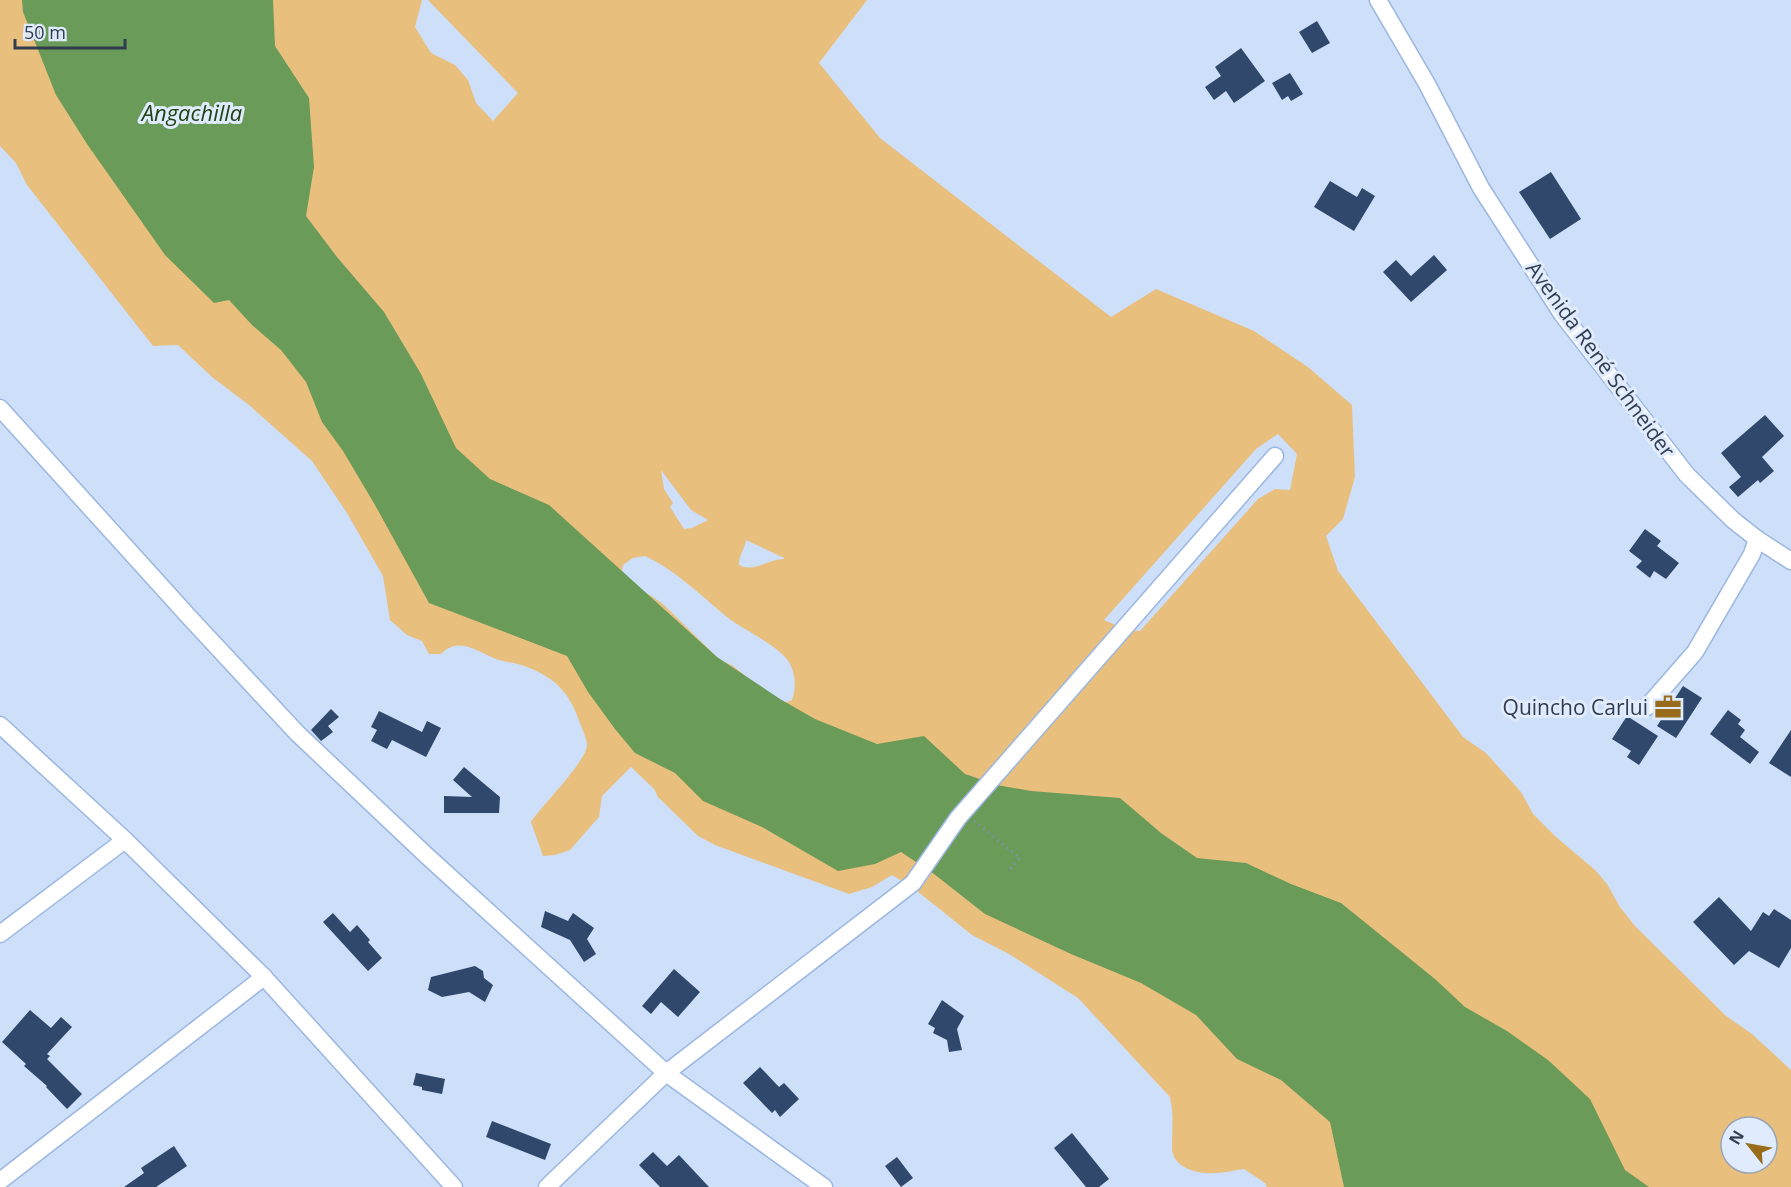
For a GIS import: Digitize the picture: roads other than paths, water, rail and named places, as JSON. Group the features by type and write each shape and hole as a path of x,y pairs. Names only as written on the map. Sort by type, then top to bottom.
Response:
{"street":[{"name":"Avenida René Schneider","path":"1378,0 1427,84 1481,188 1562,314 1687,475 1717,506 1757,539 1791,561"},
{"path":"0,408 182,610 297,733 427,856 666,1073 824,1187"},
{"path":"547,1187 666,1073 913,883 963,813 1275,456"},
{"path":"1647,707 1695,652 1752,554 1757,539"},
{"path":"0,725 125,840 264,977 454,1187"},
{"path":"0,934 125,840"},
{"path":"0,1181 264,977"}],"water":[{"name":"Angachilla","path":"22,0 273,0 275,46 309,98 314,167 306,216 384,312 421,374 456,448 490,479 549,505 717,657 780,699 815,719 877,744 924,736 965,774 997,785 1031,791 1120,798 1161,833 1197,858 1246,863 1291,884 1341,903 1435,979 1465,1007 1507,1031 1548,1060 1590,1099 1625,1170 1649,1187 1344,1187 1330,1122 1281,1080 1237,1059 1196,1015 1141,983 985,914 934,874 901,852 875,864 838,871 762,827 703,801 675,773 635,753 588,692 567,656 429,603 375,505 343,451 322,422 306,382 281,350 252,325 229,300 214,303 165,255 87,144 56,95 23,12"}],"place":[{"name":"Quincho Carlui","path":"1668,707"}]}
